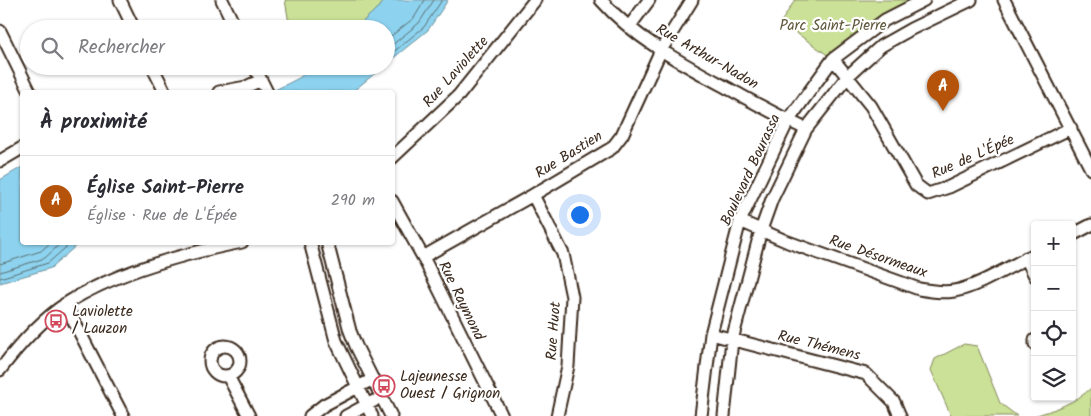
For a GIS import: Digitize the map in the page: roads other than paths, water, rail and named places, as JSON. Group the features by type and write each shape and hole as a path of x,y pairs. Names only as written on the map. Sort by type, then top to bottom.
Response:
{"street":[{"path":"120,0 130,20"},
{"path":"222,0 232,20"},
{"name":"Rue Laviolette","path":"395,155 464,90 535,0"},
{"name":"Rue Arthur-Nadon","path":"601,0 629,26 661,50 788,121 806,129"},
{"path":"629,26 649,0"},
{"name":"Rue Bastien","path":"423,257 534,195 612,148 622,135 661,50 692,0"},
{"name":"Boulevard Bourassa","path":"701,416 711,334 740,221 788,121 833,59 885,20 924,0"},
{"name":"Boulevard Bourassa","path":"724,416 732,340 761,230 772,199 806,129 848,76 881,46 971,0"},
{"path":"1004,0 1091,169"},
{"path":"901,11 911,29"},
{"path":"0,31 20,72"},
{"name":"Rue de L'Épée","path":"833,59 871,106 916,185 928,194 950,187 1071,128"},
{"path":"22,75 29,90"},
{"path":"156,75 164,90"},
{"path":"258,75 266,90"},
{"path":"230,90 246,87 261,80"},
{"path":"0,161 20,149"},
{"name":"Rue Huot","path":"534,195 563,254 572,297 568,366 556,416"},
{"name":"Rue Raymond","path":"395,206 423,257 502,416"},
{"name":"Rue Désormeaux","path":"740,221 788,242 919,289 939,292 955,291 971,286 1030,256"},
{"path":"1076,233 1091,225"},
{"path":"0,370 14,351 40,325 66,304 98,286 147,267 228,245"},
{"path":"311,245 336,341 372,416"},
{"path":"329,245 350,332 392,416"},
{"path":"66,304 123,416"},
{"name":"Rue Thémens","path":"711,334 866,374 894,402 900,416"},
{"path":"228,376 249,416"},
{"path":"310,416 324,405 373,379"},
{"path":"346,416 382,397"}],"water":[{"path":"386,0 448,0 428,30 395,57 395,20 365,20"},
{"path":"302,75 373,75 354,90 275,90"},
{"path":"20,168 20,245 77,245 51,268 0,283 0,180"}],"place":[{"name":"Église Saint-Pierre","path":"943,111"},
{"name":"Laviolette / Lauzon","path":"56,321"},
{"name":"Lajeunesse Ouest / Grignon","path":"384,386"}],"park label":[{"name":"Parc Saint-Pierre","path":"833,26"}]}
